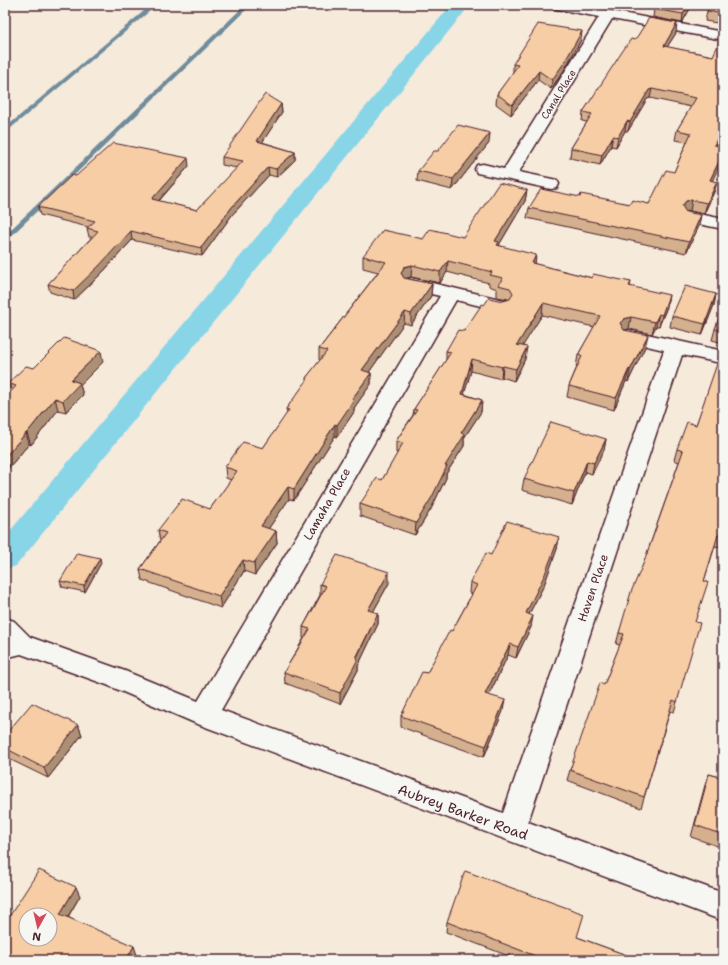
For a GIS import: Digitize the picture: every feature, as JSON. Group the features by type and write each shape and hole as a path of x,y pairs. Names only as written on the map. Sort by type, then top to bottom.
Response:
{"street":[{"path":"557,5 723,36"},
{"name":"Canal Place","path":"509,174 608,14"},
{"path":"483,169 551,184"},
{"path":"690,217 722,221"},
{"path":"411,284 502,305"},
{"name":"Lamaha Place","path":"204,715 451,293"},
{"path":"630,336 716,356"},
{"name":"Haven Place","path":"511,830 674,346"},
{"name":"Aubrey Barker Road","path":"10,640 116,678 204,715 511,830 723,907"}],"building":[{"path":"657,5 689,5 683,14 654,9"},
{"path":"711,5 723,5 723,14 707,11"},
{"path":"649,18 677,23 664,46 713,56 723,33 723,128 714,145 723,146 723,153 710,180 717,182 707,203 692,200 686,201 682,206 686,212 701,215 689,242 529,208 541,189 580,197 581,194 630,204 632,200 649,204 666,170 674,172 691,133 677,130 696,98 652,89 649,90 630,122 627,121 618,137 613,136 602,155 571,148 592,114 583,112 631,39 635,40"},
{"path":"538,24 582,31 564,63 552,80 539,71 512,105 497,94 518,65 513,64"},
{"path":"265,94 281,104 257,141 295,152 276,169 268,167 232,207 201,248 131,231 99,266 73,291 48,284 98,231 87,228 95,221 38,207 72,175 76,176 113,143 188,158 152,199 197,210 243,161 222,157"},
{"path":"458,125 490,133 453,179 418,171 434,151 438,151"},
{"path":"499,183 527,190 495,241 499,242 497,245 536,255 532,263 592,278 593,274 631,282 629,286 669,295 662,315 659,314 655,322 631,317 624,319 620,323 624,330 648,335 630,370 629,369 616,398 569,386 582,356 578,355 600,316 543,303 517,345 527,347 516,369 472,359 462,394 482,400 461,433 465,434 445,466 447,466 432,497 416,523 360,504 377,478 382,480 403,443 396,441 417,410 414,409 451,352 446,351 458,330 464,331 482,304 484,305 489,298 503,301 510,299 513,293 510,288 498,285 503,278 490,275 492,272 448,261 440,272 412,265 404,267 401,273 404,278 432,284 411,314 405,312 362,370 371,373 352,399 354,400 337,425 335,424 294,489 288,487 261,526 276,531 254,563 243,560 219,596 140,569 166,533 158,530 182,499 210,509 237,471 225,467 243,442 263,448 289,410 286,409 308,379 306,378 327,351 319,349 386,262 363,256 383,230 423,239 430,229 463,237"},
{"path":"685,286 716,294 705,324 672,316"},
{"path":"723,309 723,331 715,329"},
{"path":"64,338 101,351 71,380 80,383 63,401 55,398 27,433 5,457 5,398 16,386 8,383 26,366 34,368"},
{"path":"723,351 723,536 718,535 704,581 708,582 695,622 700,623 677,702 673,700 644,797 570,770 600,683 604,685 624,634 619,633 631,592 644,562 683,451 677,449 687,422 696,425 721,352"},
{"path":"551,422 606,439 594,463 587,461 574,493 524,479"},
{"path":"507,521 559,537 545,574 526,613 533,616 518,647 510,644 485,694 505,700 486,746 401,716 422,672 427,673 450,630 452,631 477,585 470,582 486,553 491,555"},
{"path":"77,553 100,558 84,586 60,581"},
{"path":"337,555 389,572 368,610 378,613 356,658 358,659 340,693 284,672 310,629 303,627 326,586 320,584"},
{"path":"32,703 78,725 44,768 5,748 5,735"},
{"path":"709,774 723,778 723,835 695,825"},
{"path":"39,870 76,887 60,914 134,946 126,960 21,960 5,953 5,923"},
{"path":"465,871 584,914 577,937 640,960 546,960 447,922"}],"waterway":[{"path":"5,131 154,5"},
{"path":"5,239 248,5"},
{"path":"5,558 461,5"}]}
